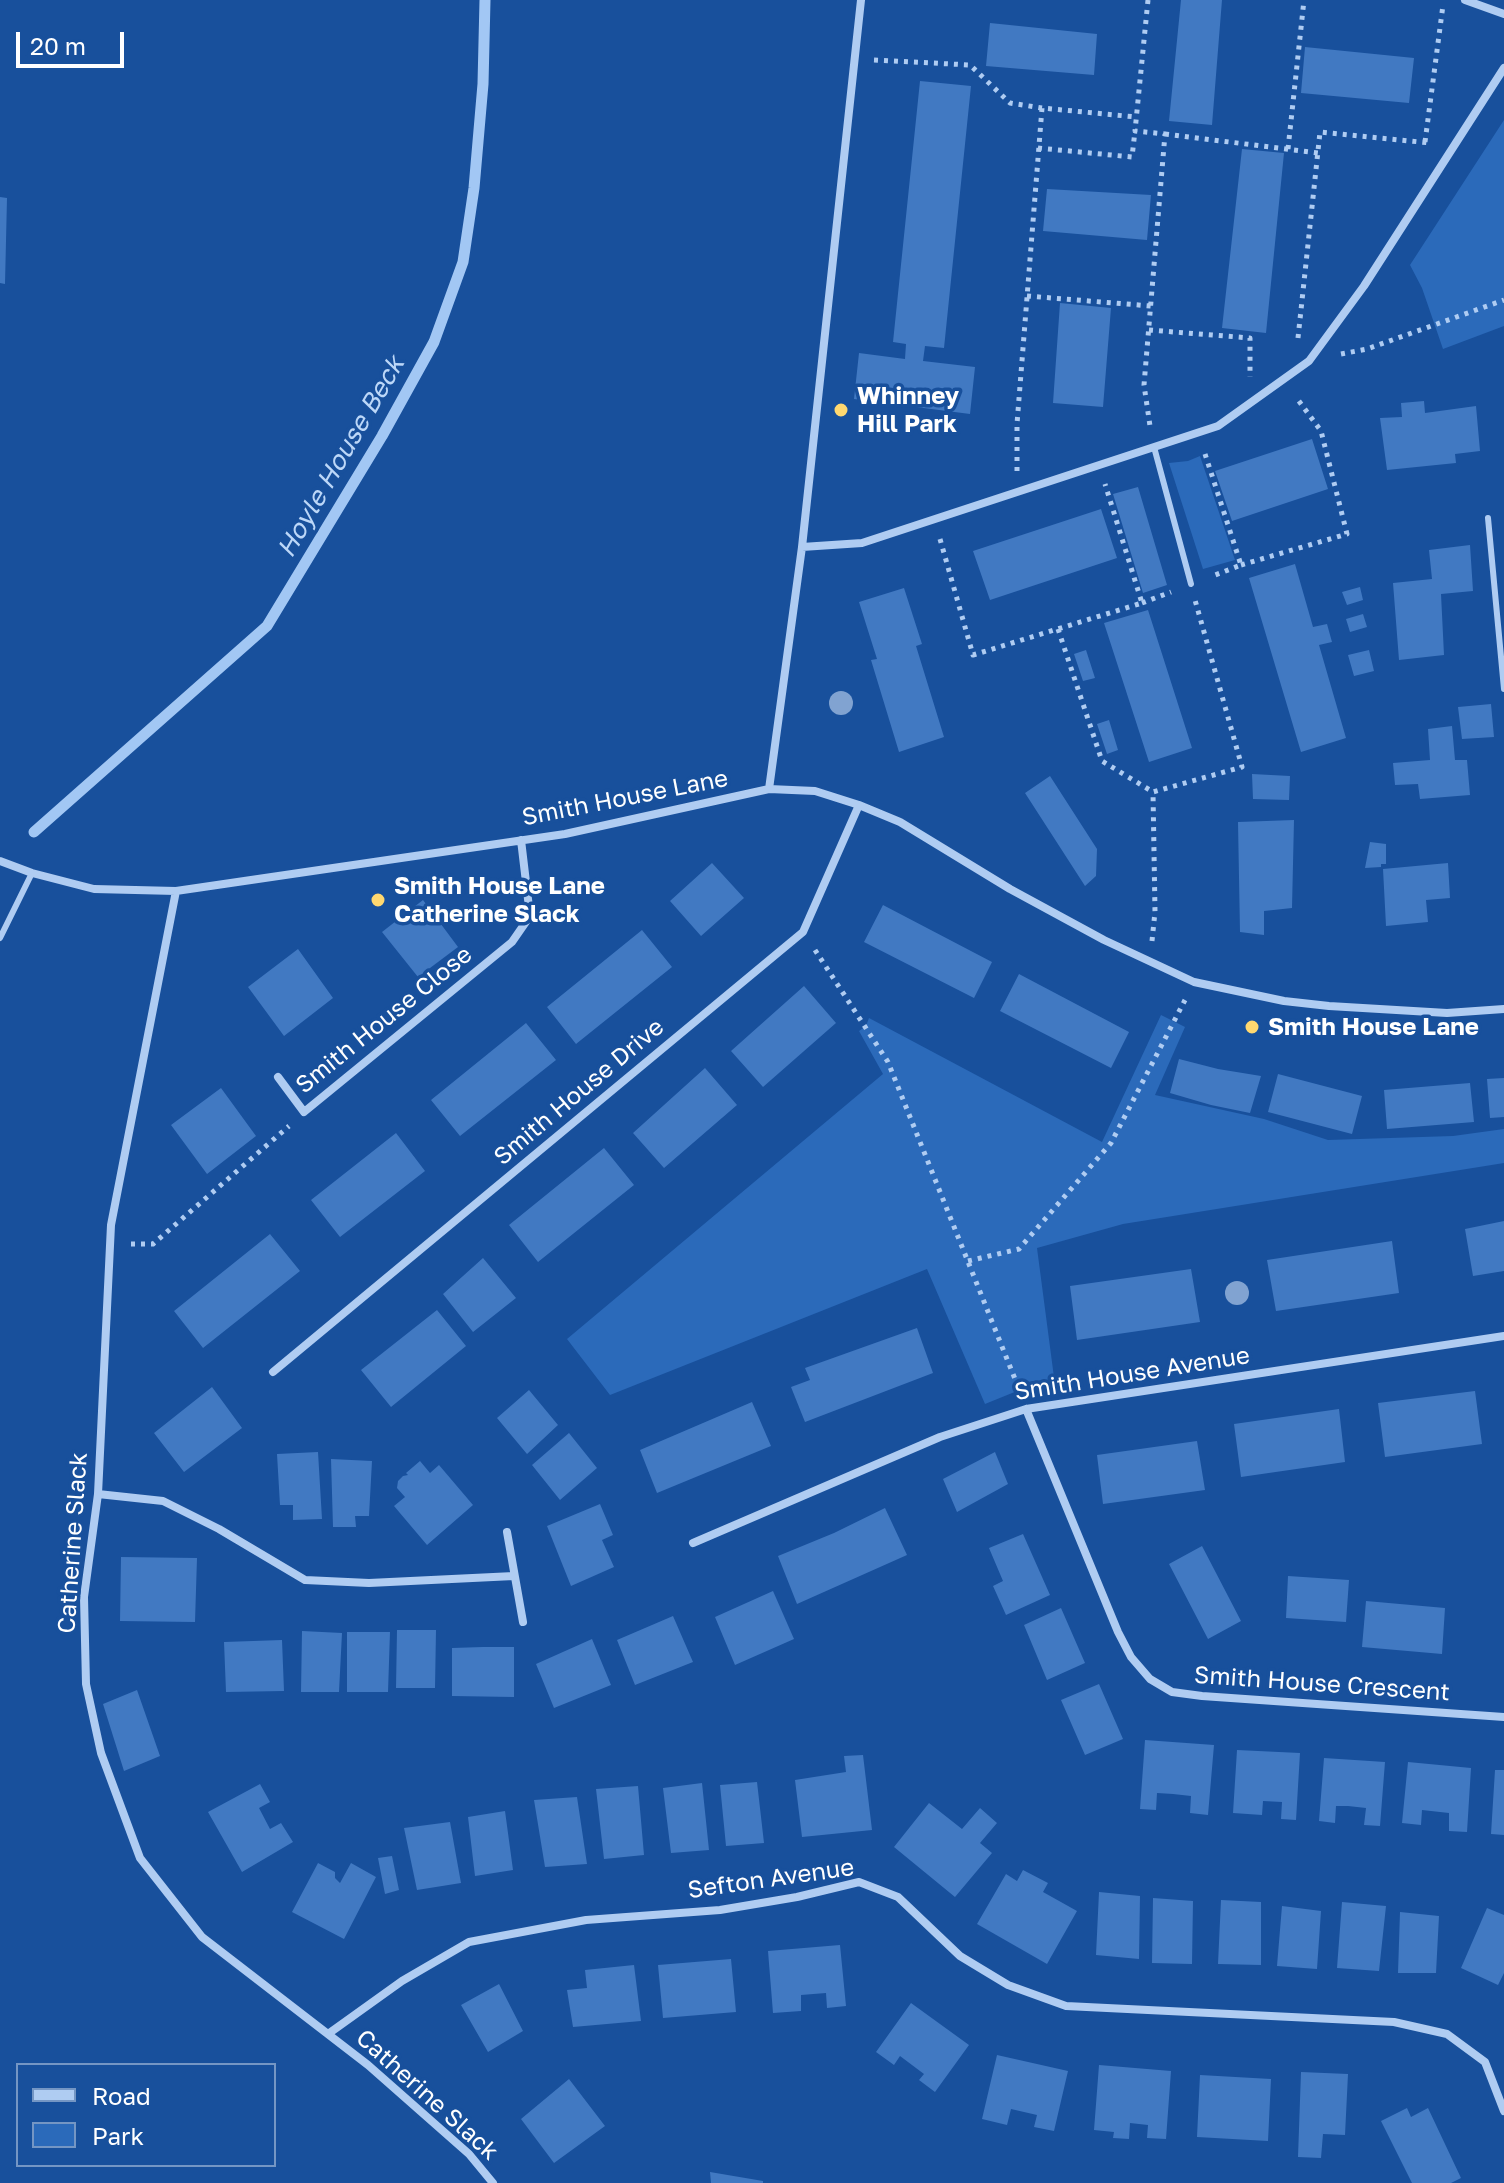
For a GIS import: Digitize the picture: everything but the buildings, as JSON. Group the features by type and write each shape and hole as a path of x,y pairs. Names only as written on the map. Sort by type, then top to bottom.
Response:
{"street":[{"path":"769,789 802,547 861,0"},
{"path":"1465,0 1504,14"},
{"path":"802,547 862,543 1218,426 1309,361 1364,286 1504,68"},
{"name":"Smith House Lane","path":"0,861 94,889 176,891 565,834 769,789 815,791 900,822 1010,889 1104,940 1194,982 1284,1001 1329,1006 1447,1013 1504,1009"},
{"name":"Smith House Drive","path":"273,1372 803,932 859,805"},
{"name":"Smith House Close","path":"278,1077 304,1112 512,942 530,916 521,840"},
{"name":"Catherine Slack","path":"176,891 111,1225 98,1494 84,1597 86,1684 101,1753 140,1858 202,1937 368,2065 469,2154 493,2183"},
{"name":"Smith House Avenue","path":"693,1543 940,1437 1026,1409 1504,1336"},
{"name":"Smith House Crescent","path":"1026,1409 1118,1632 1131,1657 1150,1679 1172,1692 1202,1696 1504,1717"},
{"path":"98,1494 163,1501 219,1529 305,1580 369,1583 514,1576"},
{"path":"507,1532 523,1622"},
{"name":"Sefton Avenue","path":"328,2034 402,1981 469,1942 586,1920 720,1910 797,1897 859,1882 898,1897 960,1956 1008,1985 1066,2006 1394,2022 1447,2034 1485,2062 1504,2111"}],"lane":[{"path":"1154,447 1191,584"},
{"path":"1488,518 1504,689"},
{"path":"0,938 32,873"}],"path":[{"path":"1038,148 1132,157 1148,0"},
{"path":"1288,149 1304,0"},
{"path":"1425,142 1443,0"},
{"path":"855,59 970,65 1010,103 1136,117"},
{"path":"1017,492 1017,424 1042,108"},
{"path":"1135,131 1318,153"},
{"path":"1295,371 1320,132 1454,146"},
{"path":"1154,447 1144,385 1165,134"},
{"path":"1027,296 1151,306"},
{"path":"1309,361 1367,349 1504,300"},
{"path":"1149,330 1250,338 1248,363 1252,401"},
{"path":"934,519 973,655 1142,603 1241,565 1347,534 1321,431 1305,406 1282,380"},
{"path":"1198,433 1241,565"},
{"path":"1098,465 1142,603"},
{"path":"1058,629 1102,761 1153,792 1242,767 1191,584"},
{"path":"1150,961 1155,912 1153,792"},
{"path":"803,932 888,1062 1026,1409"},
{"path":"968,1261 1019,1249 1111,1143 1194,982"},
{"path":"110,1243 153,1244 304,1112"}],"green space":[{"path":"1504,120 1504,326 1443,349 1422,288 1410,265"},
{"path":"1200,456 1235,560 1203,569 1169,463"},
{"path":"1161,1015 1185,1027 1155,1095 1264,1119 1328,1140 1453,1136 1504,1129 1504,1163 1123,1224 1037,1248 1055,1385 1022,1389 985,1404 927,1269 610,1395 567,1339 883,1074 859,1031 866,1026 869,1018 1102,1142"}],"waterway":[{"name":"Hoyle House Beck","path":"34,832 267,626 382,436 434,342 463,262 474,188 483,84 485,0"}],"place":[{"name":"Whinney Hill Park","path":"841,410"},
{"name":"Smith House Lane Catherine Slack","path":"378,900"},
{"name":"Smith House Lane","path":"1252,1027"}]}
